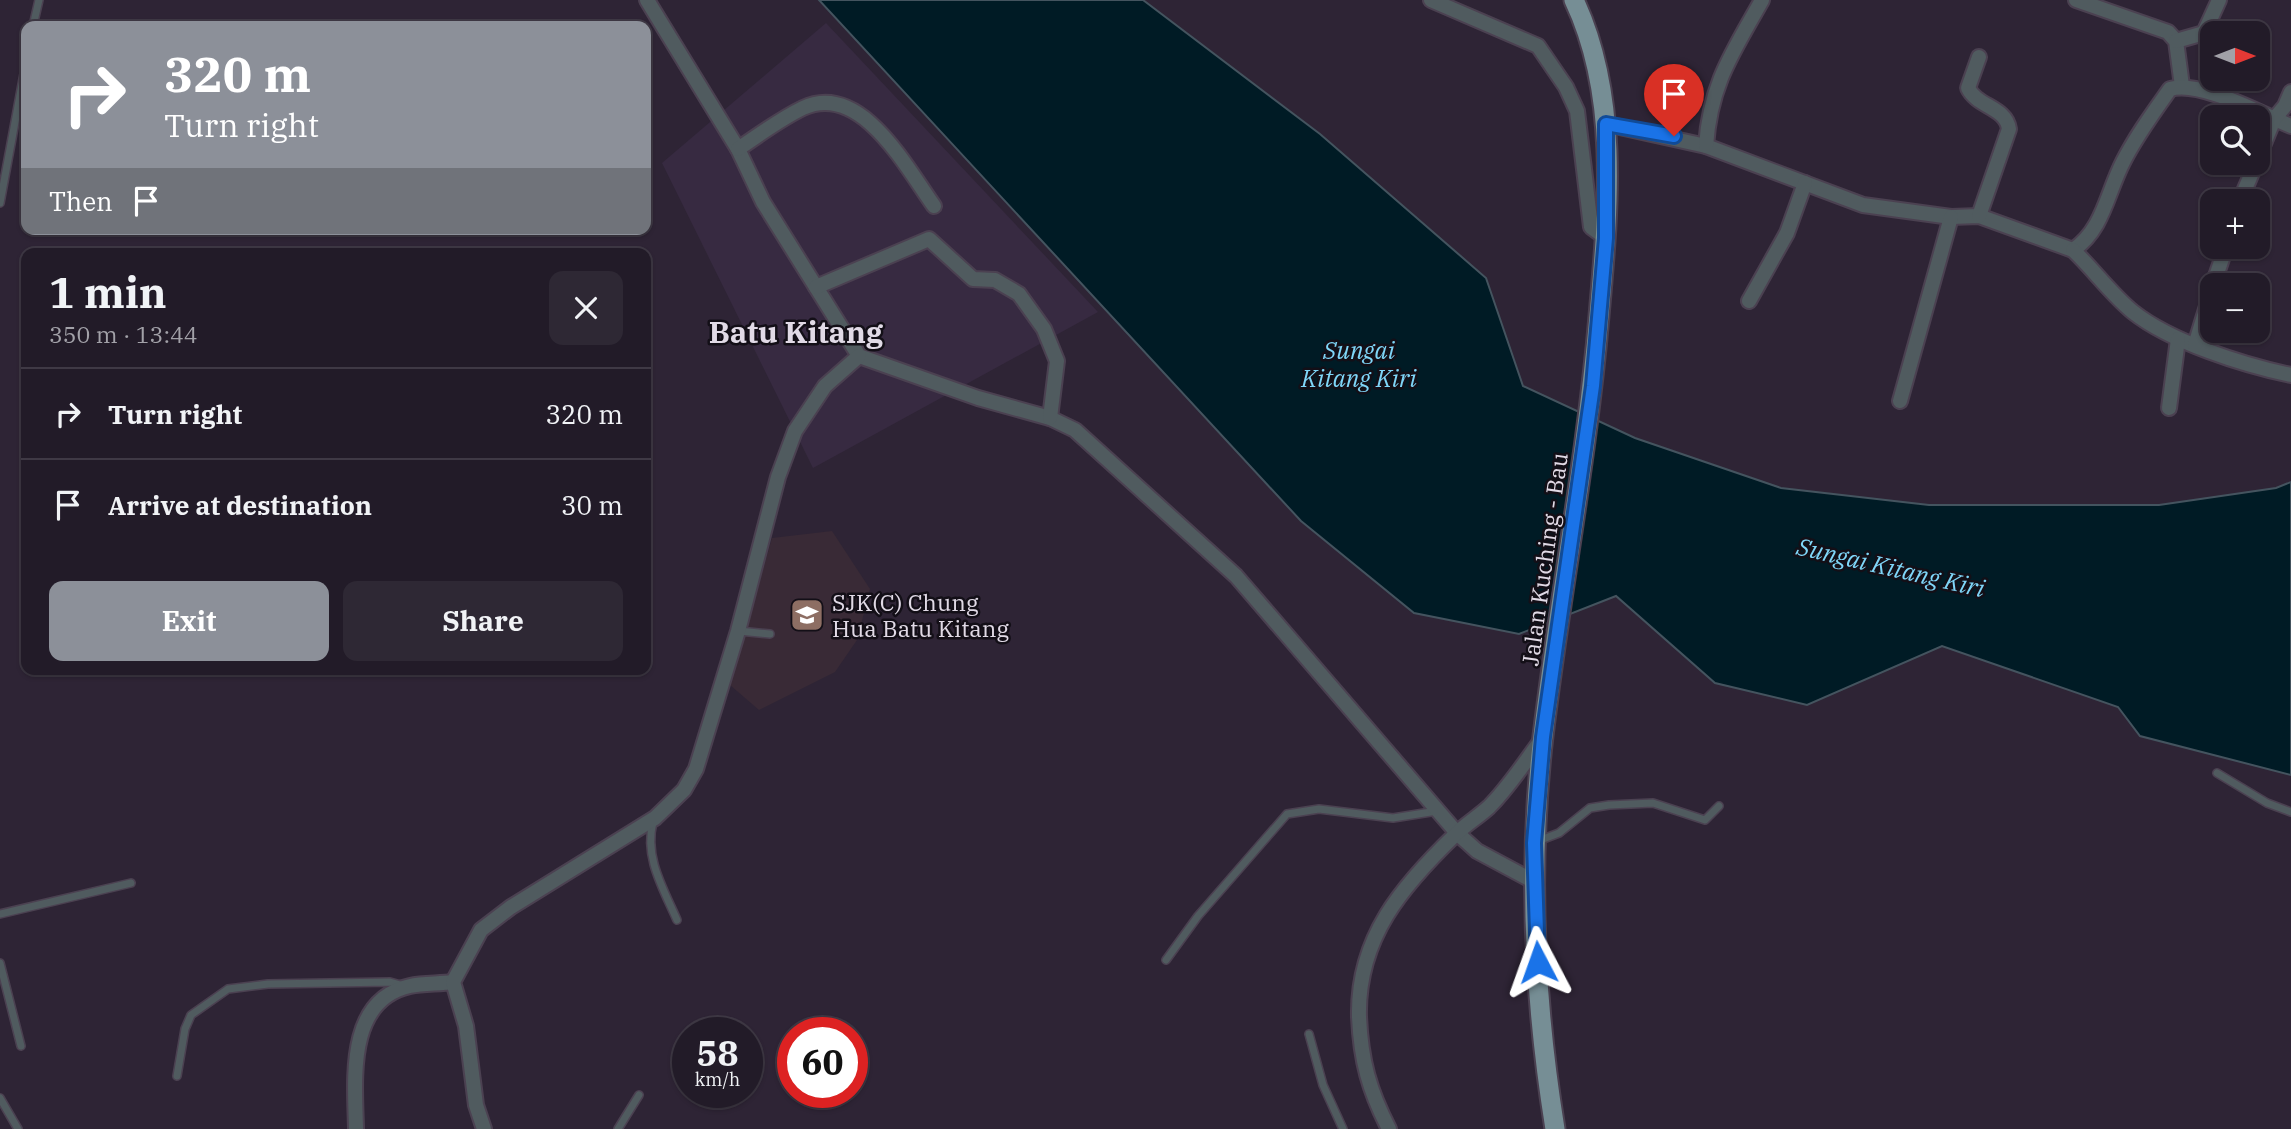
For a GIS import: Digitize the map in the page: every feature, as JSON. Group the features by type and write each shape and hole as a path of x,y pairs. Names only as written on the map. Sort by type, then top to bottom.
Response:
{"main road":[{"name":"Jalan Kuching - Bau","path":"1555,1129 1546,1070 1533,881 1534,843 1543,737 1593,386 1606,238 1606,124 1592,51 1574,0"}],"street":[{"path":"646,0 738,149 763,202 859,356 978,398 1050,418 1075,430 1236,576 1413,778 1457,833 1477,851 1533,881"},
{"path":"1431,0 1538,46 1566,87 1577,111 1591,227 1606,238"},
{"path":"1706,146 1712,100 1722,71 1733,46 1762,0"},
{"path":"2076,0 2168,32 2176,41 2182,86"},
{"path":"2176,41 2204,33 2219,0"},
{"path":"1979,57 1968,88 1972,96 2005,116 2009,129 1979,216"},
{"path":"2073,250 2084,243 2097,225 2121,164 2136,137 2170,89 2182,86 2291,126"},
{"path":"2270,129 2291,92"},
{"path":"738,149 803,108 821,102 840,103 861,115 879,132 934,206"},
{"path":"1606,124 1706,146 1863,205 1951,217 1979,216 2073,250 2132,311 2178,340 2291,375"},
{"path":"1749,302 1787,233 1805,183"},
{"path":"1900,401 1951,217"},
{"path":"816,287 929,239 973,279 995,280 1019,295 1044,329 1057,361 1050,418"},
{"path":"2195,345 2200,329"},
{"path":"2169,408 2178,340"},
{"path":"484,1129 476,1105 466,1026 453,982 481,930 511,907 654,818 684,790 696,769 738,631 779,477 796,430 825,386 859,356"},
{"path":"1389,1129 1370,1091 1360,1045 1359,1000 1365,960 1377,929 1413,879 1457,833 1489,807 1543,737"},
{"path":"356,1129 359,1038 371,1012 388,996 408,986 453,982"}],"lane":[{"path":"34,21 38,0"},
{"path":"0,203 21,90"},
{"path":"738,631 770,634"},
{"path":"2217,773 2267,803 2291,812"},
{"path":"1534,843 1559,833 1590,808 1653,803 1705,820 1719,806"},
{"path":"1166,960 1198,916 1287,814 1319,809 1393,818 1438,811"},
{"path":"654,818 648,841 654,869 677,920"},
{"path":"0,915 131,883"},
{"path":"0,963 21,1046"},
{"path":"177,1076 185,1028 191,1015 228,989 246,985 308,983 390,982 408,986"},
{"path":"1309,1034 1323,1085 1343,1129"},
{"path":"618,1129 639,1095"},
{"path":"0,1098 18,1129"}],"shaded area":[{"path":"826,23 1098,312 813,468 662,163"},
{"name":"SJK(C) Chung Hua Batu Kitang","path":"832,531 870,589 857,640 835,672 759,710 730,685 772,538"}],"water":[{"name":"Sungai Kitang Kiri","path":"819,0 1143,0 1320,134 1486,278 1523,386 1635,438 1781,488 1929,505 2159,505 2276,488 2291,482 2291,775 2140,736 2118,707 1942,646 1807,705 1715,683 1616,596 1519,634 1414,613 1301,521"}],"place":[{"name":"SJK(C) Chung Hua Batu Kitang","path":"807,615"}],"district":[{"name":"Batu Kitang","path":"796,331"}],"route":[{"path":"1538,962 1533,881 1534,843 1543,737 1593,386 1606,238 1606,124 1674,136"}]}
